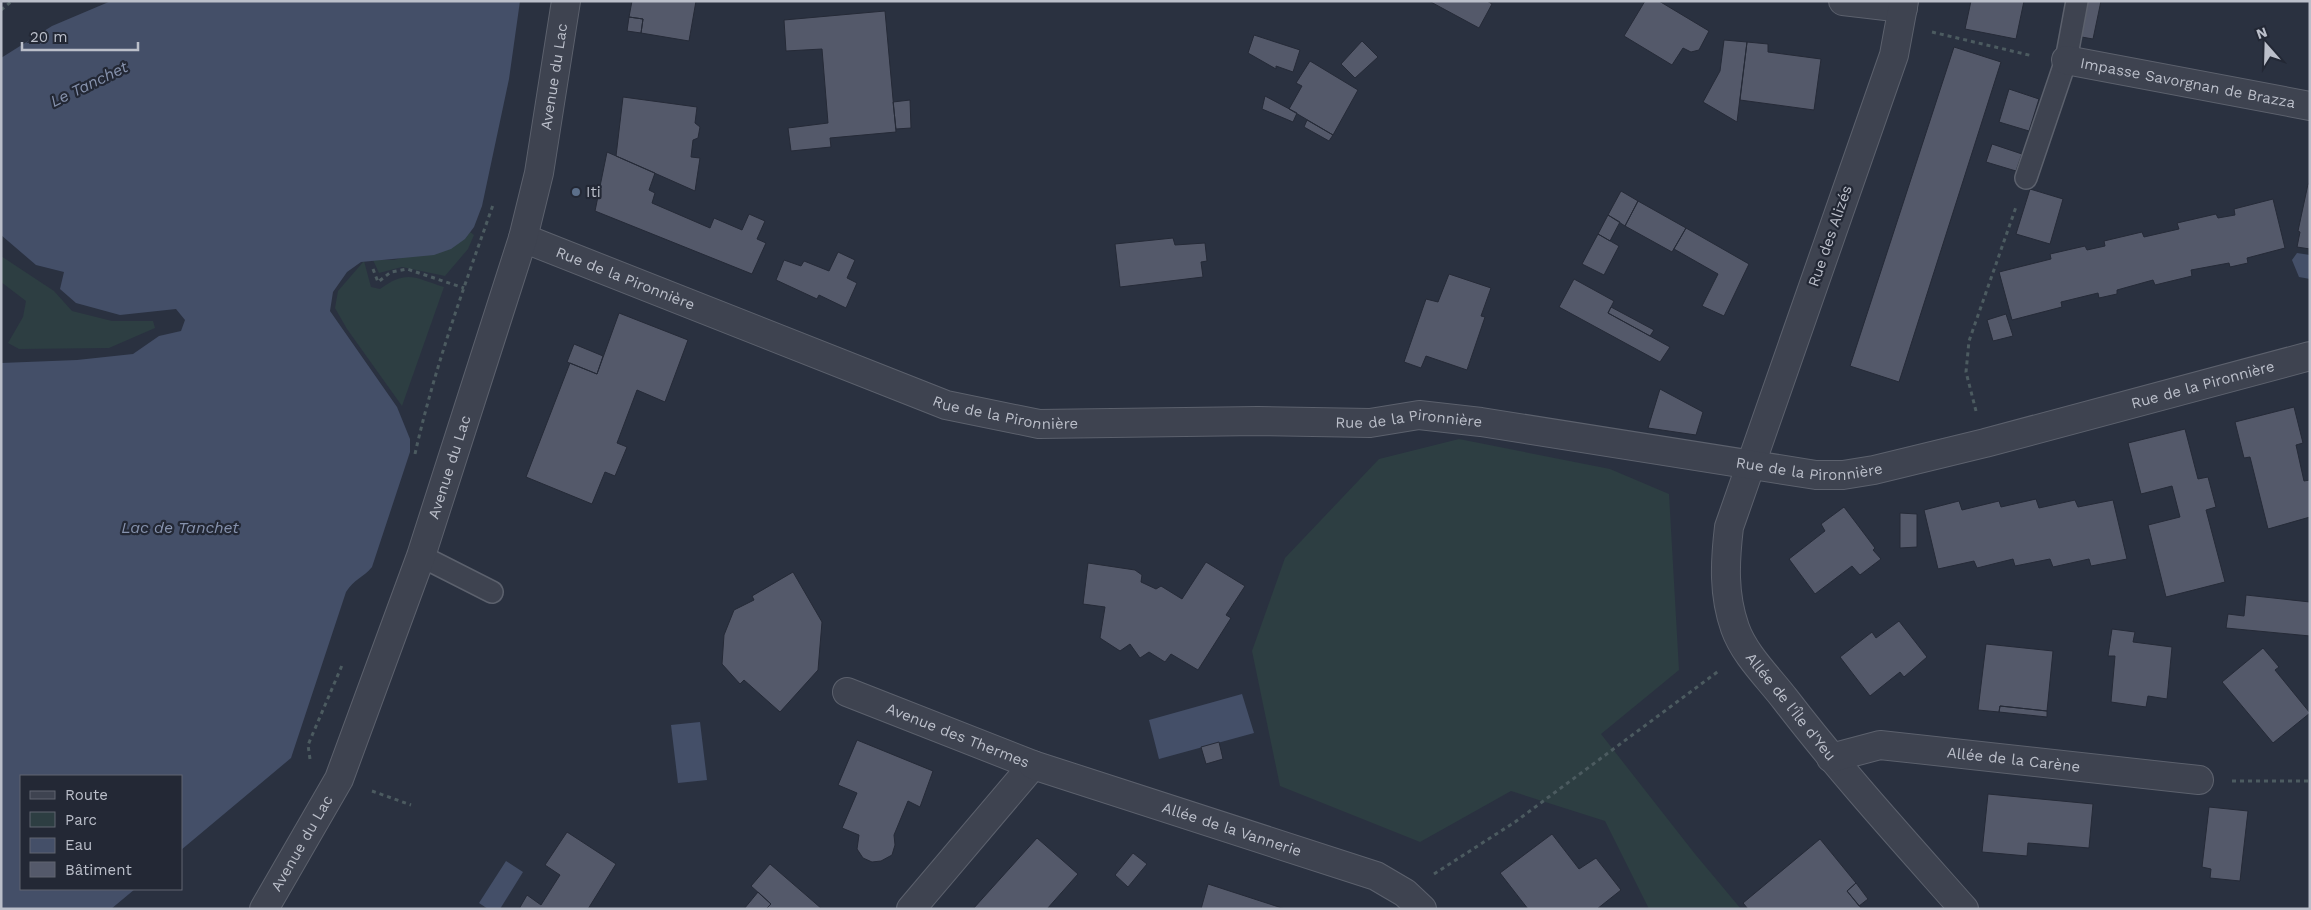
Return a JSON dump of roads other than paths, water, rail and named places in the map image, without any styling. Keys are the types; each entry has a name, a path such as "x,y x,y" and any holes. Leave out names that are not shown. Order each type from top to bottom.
{"street":[{"name":"Avenue du Lac","path":"264,909 340,779 421,556 523,238 539,172 566,1"},
{"path":"1843,1 1902,11"},
{"name":"Rue des Alizés","path":"1750,463 1894,55 1902,11"},
{"name":"Impasse Savorgnan de Brazza","path":"2066,60 2310,106"},
{"name":"Rue de la Pironnière","path":"523,238 946,405 1039,424 1258,421 1370,423 1419,415 1481,422 1750,463 1816,475 1843,475 1874,470 1985,443 2310,356"},
{"name":"Allée de l'Île d'Yeu","path":"1750,463 1728,527 1725,566 1728,605 1736,630 1747,650 1831,758 1964,909"},
{"name":"Avenue des Thermes","path":"847,692 1033,765 911,909"},
{"name":"Allée de la Carène","path":"1831,758 1880,744 2199,780"},
{"name":"Allée de la Vannerie","path":"1033,765 1376,876 1405,893 1422,909"}],"lane":[{"path":"2026,178 2066,60 2077,1"},
{"path":"421,556 492,592"}],"water":[{"name":"Lac de Tanchet","path":"111,1 520,1 509,79 482,206 474,227 465,239 451,249 434,255 361,262 347,272 333,292 330,311 397,407 410,439 410,452 372,567 352,584 346,592 291,758 182,849 182,775 20,775 20,890 134,890 111,909 1,909 1,363 77,360 133,354 159,336 181,331 185,320 176,309 120,315 76,303 60,289 64,272 36,265 1,235 1,58 52,26"},
{"path":"2297,253 2310,255 2310,279 2299,277 2292,260"},
{"path":"1242,694 1254,733 1159,759 1149,720"},
{"path":"700,722 707,780 678,783 671,725"},
{"path":"506,861 523,872 500,909 488,909 479,903"}],"place":[{"name":"Iti","path":"576,192"}],"water label":[{"name":"Le Tanchet","path":"89,84"}]}
